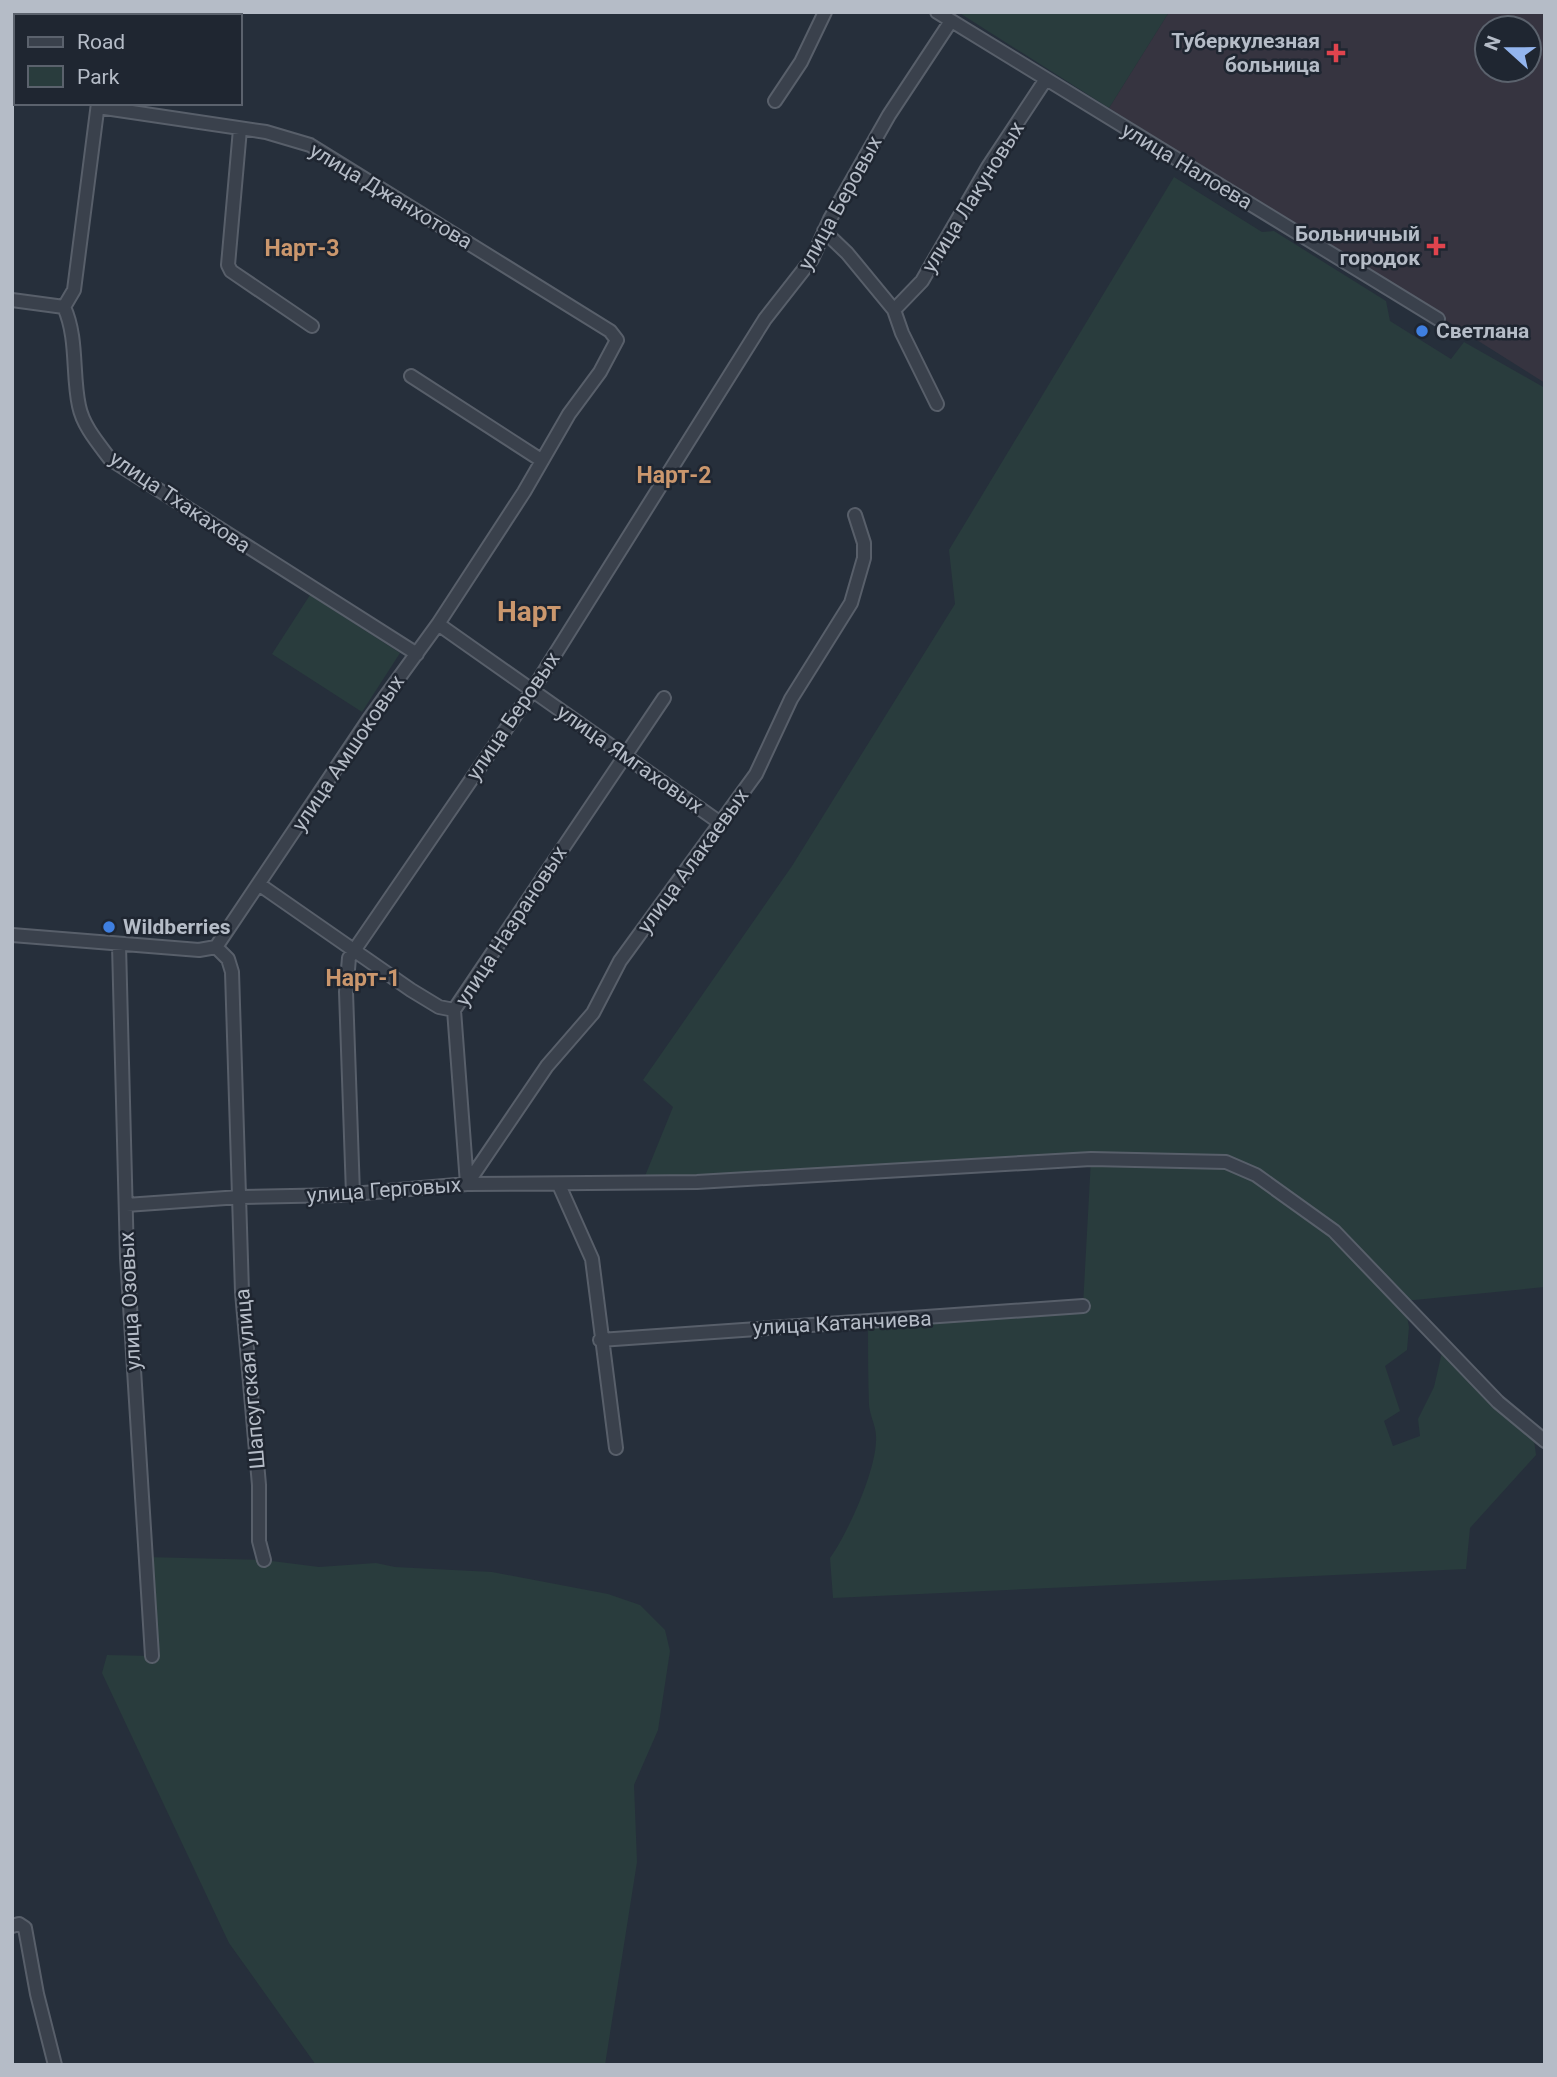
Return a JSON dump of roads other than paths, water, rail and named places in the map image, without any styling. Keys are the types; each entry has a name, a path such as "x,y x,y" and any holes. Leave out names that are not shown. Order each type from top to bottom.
{"street":[{"path":"775,102 801,62 825,12"},
{"name":"улица Налоева","path":"937,12 1438,319"},
{"name":"улица Беровых","path":"353,1194 346,992 347,967 354,950 532,691 765,319 812,259 824,231 889,115 951,20"},
{"name":"улица Лакуновых","path":"894,310 922,281 988,167 1046,79"},
{"path":"12,300 64,307 74,290 98,105"},
{"name":"улица Джанхотова","path":"98,105 265,132 310,145 610,331 617,336 617,343"},
{"path":"240,129 228,265 231,271 312,326"},
{"path":"824,231 847,253 894,310 902,333 937,404"},
{"name":"улица Тхакахова","path":"64,307 71,332 79,409 90,432 110,458 417,654"},
{"name":"улица Амшоковых","path":"216,947 369,719 438,624 617,343"},
{"path":"411,376 541,460"},
{"name":"улица Алакаевых","path":"467,1184 547,1066 593,1013 620,961 719,821 757,774 790,699 851,603 864,558 864,543 855,515"},
{"name":"улица Ямгаховых","path":"438,624 719,821"},
{"name":"улица Назрановых","path":"467,1184 454,1010 664,698"},
{"path":"260,885 426,1000 454,1010"},
{"path":"12,935 199,950 216,947 228,958 232,972 240,1197"},
{"name":"улица Озовых","path":"119,945 126,1205 152,1656"},
{"name":"улица Герговых","path":"126,1205 240,1197 353,1194 467,1184 697,1182 1091,1159 1226,1162 1256,1175 1334,1231 1498,1402 1545,1441"},
{"path":"559,1185 592,1259 600,1340 616,1448"},
{"name":"Шапсугская улица","path":"240,1197 242,1292 259,1485 259,1541 264,1560"},
{"name":"улица Катанчиева","path":"600,1340 1083,1306"},
{"path":"12,1926 19,1924 25,1928 37,1994 55,2065"}],"place":[{"name":"Туберкулезная больница","path":"1336,53"},
{"name":"Больничный городок","path":"1436,246"},
{"name":"Светлана","path":"1422,331"},
{"name":"Wildberries","path":"109,927"}],"district":[{"name":"Нарт-3","path":"302,248"},
{"name":"Нарт-2","path":"674,475"},
{"name":"Нарт","path":"529,611"},
{"name":"Нарт-1","path":"363,978"}]}
